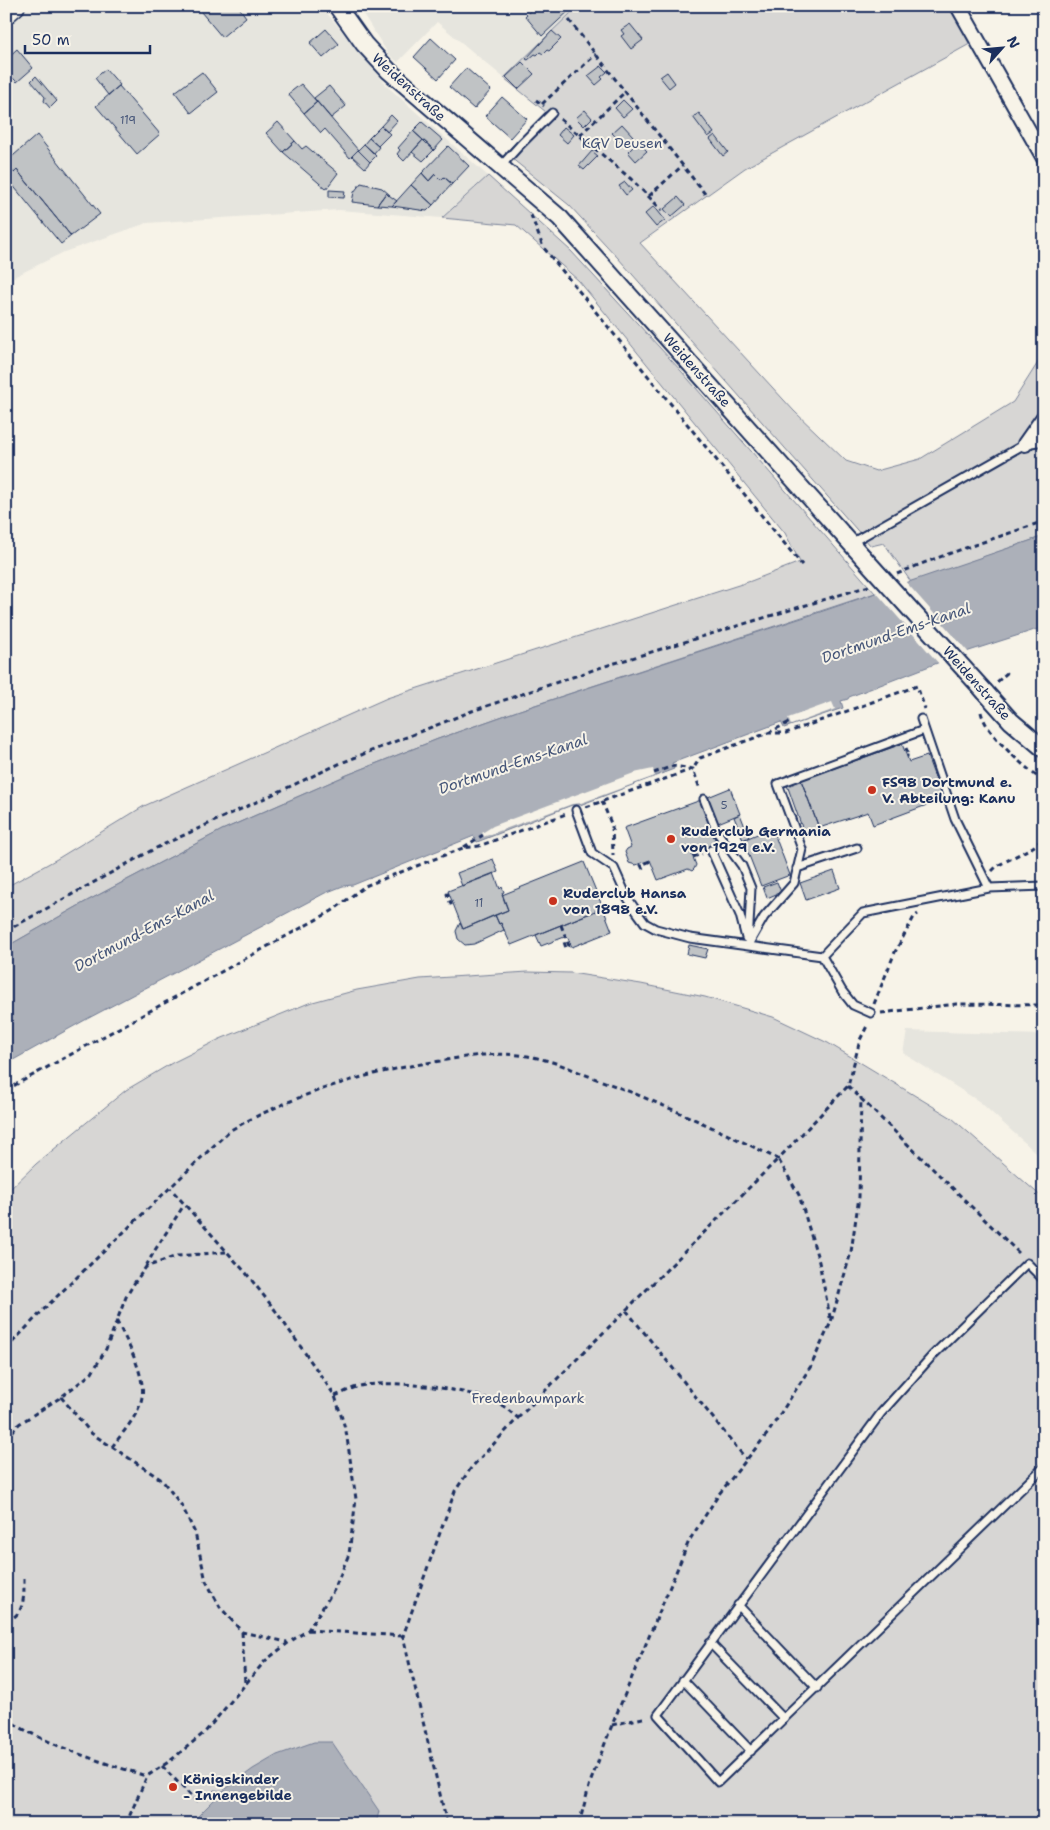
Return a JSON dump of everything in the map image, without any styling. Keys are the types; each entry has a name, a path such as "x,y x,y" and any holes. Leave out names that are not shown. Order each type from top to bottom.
{"main road":[{"path":"6,14 15,6"}],"street":[{"name":"Weidenstraße","path":"337,6 364,44 389,71 560,218 851,543 982,700 1012,721 1044,749"},
{"path":"958,6 1044,158"},
{"path":"1025,444 1044,417"}],"lane":[{"path":"501,167 552,113"},
{"path":"851,543 1025,444 1044,441"},
{"path":"921,719 955,818 989,888"},
{"path":"748,945 764,917 794,883 802,849 778,784 924,730"},
{"path":"704,799 717,832 742,866 751,888 748,945"},
{"path":"576,810 592,853 614,868 627,897 637,912 646,923 656,929 690,938 822,956"},
{"path":"797,868 856,848"},
{"path":"711,850 740,915 748,945"},
{"path":"822,956 863,913 989,888 1044,886"},
{"path":"822,956 842,992 853,1005 871,1013"},
{"path":"1044,1280 1027,1263 933,1355 881,1413 710,1642 658,1715 718,1782 1044,1467"},
{"path":"738,1605 817,1688"},
{"path":"710,1642 784,1719"},
{"path":"683,1680 751,1751"}],"path":[{"path":"569,20 705,194"},
{"path":"542,104 596,54"},
{"path":"580,135 626,91"},
{"path":"536,100 580,135 649,196 662,210"},
{"path":"649,196 683,165"},
{"path":"531,214 543,247 802,565"},
{"path":"891,576 923,562 987,542 1044,521"},
{"path":"6,931 154,849 341,763 472,711 593,670 874,584"},
{"path":"768,733 786,733 917,686 924,704"},
{"path":"982,700 983,722 1018,762 1044,782"},
{"path":"463,848 479,846 693,768 700,758 768,733 790,722"},
{"path":"654,773 673,766 693,768"},
{"path":"693,768 704,799"},
{"path":"602,801 612,826 614,868"},
{"path":"6,1090 332,911 365,886 463,848 483,835"},
{"path":"984,878 996,866 1033,847 1044,838"},
{"path":"642,870 641,865 650,861"},
{"path":"449,894 447,894 452,907"},
{"path":"447,1824 403,1636 456,1491 471,1468 518,1418 778,1159 848,1086 860,1040 895,952 914,917 936,900"},
{"path":"561,925 569,946 566,948 564,942"},
{"path":"871,1013 886,1014 956,1004 1044,1005"},
{"path":"6,1349 47,1306 229,1131 260,1114 331,1086 406,1066 474,1055 511,1055 544,1060 614,1085 697,1120 778,1159 799,1195 819,1262 831,1322"},
{"path":"848,1086 1027,1263"},
{"path":"580,1824 590,1783 612,1725 689,1541 719,1494 768,1433 811,1366 831,1322 851,1252 859,1197 861,1097"},
{"path":"126,1824 147,1776 205,1732 265,1662 288,1642 308,1630 334,1590 349,1554 356,1499 346,1431 335,1396 275,1310 170,1188"},
{"path":"6,1439 18,1424 61,1397 92,1372 106,1349 116,1320 135,1282 184,1205"},
{"path":"146,1267 177,1256 227,1252"},
{"path":"626,1310 746,1459"},
{"path":"112,1447 136,1413 142,1398 143,1386 124,1335 116,1320"},
{"path":"335,1396 360,1386 382,1384 429,1386 483,1397 500,1404 518,1418"},
{"path":"61,1397 91,1433 162,1480 182,1506 195,1533 206,1581 220,1607 242,1632 288,1642"},
{"path":"6,1622 15,1618 22,1608 24,1579"},
{"path":"308,1630 403,1636"},
{"path":"242,1632 245,1684"},
{"path":"612,1725 658,1715"},
{"path":"6,1719 24,1730 91,1759 147,1776"},
{"path":"162,1766 199,1804"}],"shaded area":[{"path":"6,6 321,6 389,88 488,176 442,218 339,210 147,223 64,252 6,281"},
{"path":"358,6 578,6 504,78 437,22 398,62 389,55"},
{"path":"907,1031 1044,1035 1044,1160 980,1102 903,1053"}],"green space":[{"name":"KGV Deusen","path":"578,6 958,6 977,40 745,168 640,243 794,411 846,461 876,471 920,459 1013,402 1044,353 1044,536 911,582 884,543 871,546 618,258 569,205 505,153 546,112 504,78"},
{"path":"488,176 571,251 682,372 875,593 520,710 438,739 347,775 222,830 87,901 6,947 6,887 57,859 144,806 387,698 751,581 800,562 785,533 579,281 516,225 442,218"},
{"name":"Fredenbaumpark","path":"528,972 571,973 641,984 705,997 773,1017 828,1043 952,1118 1044,1199 1044,1824 6,1824 6,1193 36,1164 126,1090 172,1063 220,1039 309,1003 357,990 420,979"}],"water":[{"name":"Dortmund-Ems-Kanal","path":"1044,536 1044,627 966,652 849,697 841,701 843,708 784,728 781,722 672,763 674,769 580,805 572,805 477,842 474,836 353,885 343,886 325,893 6,1064 6,947 87,901 222,830 347,775 438,739"},
{"path":"314,1742 332,1742 379,1811 376,1824 183,1824 188,1819 191,1823 216,1798 211,1793 214,1790 223,1791 253,1769 277,1755"}],"pier":[{"path":"905,581 970,654 940,665 875,591"},
{"path":"832,702 835,709 791,725 788,718"},
{"path":"653,769 655,776 483,837 482,833 493,826 634,773"}],"building":[{"path":"196,6 238,6 246,17 222,37"},
{"path":"535,6 570,6 572,8 542,36 525,16"},
{"path":"630,24 643,40 631,49 621,36 624,34 621,30"},
{"path":"326,29 339,44 323,58 310,43"},
{"path":"552,31 561,39 549,51 547,50 543,54 540,52 528,60 526,59"},
{"path":"431,38 455,60 438,79 414,57"},
{"path":"17,49 33,68 17,82 6,71 6,59"},
{"path":"522,62 534,74 518,89 506,77"},
{"path":"601,66 607,72 596,85 588,76"},
{"path":"466,68 491,90 474,109 449,87"},
{"path":"106,69 120,85 108,95 95,78"},
{"path":"202,72 218,92 191,113 175,92"},
{"path":"667,72 675,83 669,88 660,77"},
{"path":"36,76 57,101 50,108 44,101 45,97 31,81"},
{"path":"301,84 317,102 304,113 288,94"},
{"path":"119,86 160,134 137,154 96,106"},
{"path":"329,86 346,106 331,118 314,98"},
{"path":"502,97 527,119 510,138 485,116"},
{"path":"623,100 632,109 623,117 615,108"},
{"path":"317,102 358,150 350,158 325,129 321,133 304,113"},
{"path":"585,110 592,118 584,126 576,118"},
{"path":"699,113 714,133 708,137 693,117"},
{"path":"391,115 397,121 387,132 381,126"},
{"path":"278,122 295,141 283,152 266,133"},
{"path":"422,122 443,140 434,150 413,131"},
{"path":"622,124 633,136 624,145 612,133"},
{"path":"381,126 390,134 378,146 369,138"},
{"path":"564,127 574,135 567,143 558,135"},
{"path":"413,131 423,140 404,161 397,154 400,150 398,148"},
{"path":"37,135 100,214 71,236 17,170 14,173 6,163"},
{"path":"715,135 728,152 723,156 710,139"},
{"path":"369,138 379,147 374,153 364,144"},
{"path":"423,140 434,150 423,161 412,152"},
{"path":"295,141 302,149 306,146 338,173 326,189 283,152"},
{"path":"638,142 647,151 636,161 628,152"},
{"path":"364,144 376,156 370,162 358,150"},
{"path":"448,146 469,166 452,184 444,177 441,180 435,174 429,181 422,173"},
{"path":"358,150 370,162 365,168 352,156"},
{"path":"592,151 598,156 584,170 579,166"},
{"path":"11,170 14,173 17,170 71,236 61,244 6,177 6,174"},
{"path":"422,173 429,181 435,174 441,180 444,177 452,184 433,205 411,185"},
{"path":"625,182 632,190 626,195 619,186"},
{"path":"361,183 382,188 390,195 386,193 377,205 352,202 354,192"},
{"path":"411,185 433,205 427,211 392,206"},
{"path":"329,190 345,191 344,198 329,197"},
{"path":"386,193 397,201 392,206 377,205"},
{"path":"678,197 685,205 671,217 664,209"},
{"path":"654,206 665,220 656,227 645,214"},
{"name":"FS98 Dortmund e. V. Abteilung: Kanu","path":"902,744 909,762 927,756 943,799 873,825 868,812 819,828 801,780"},
{"path":"801,780 819,828 804,833 787,785"},
{"path":"730,788 740,814 718,823 708,797"},
{"name":"Ruderclub Germania von 1929 e.V.","path":"701,800 717,845 692,855 696,865 692,871 688,869 658,880 650,860 636,865 629,863 625,852 631,847 624,828"},
{"path":"740,814 749,837 743,840 734,817"},
{"path":"772,828 790,875 761,886 743,840"},
{"path":"493,859 498,872 462,886 457,873"},
{"name":"Ruderclub Hansa von 1898 e.V.","path":"584,862 603,908 511,945 501,923 499,924 495,915 508,910 502,895"},
{"path":"834,871 840,888 806,900 800,883"},
{"path":"494,873 500,889 502,887 504,892 502,893 508,910 463,929 448,891"},
{"path":"777,882 781,892 767,898 763,887"},
{"path":"603,908 612,931 572,947 567,936 541,946 536,935"},
{"path":"495,915 504,930 474,944 465,945 458,939 456,931 460,923 463,929"},
{"path":"689,945 708,949 705,958 687,954"}],"place":[{"name":"FS98 Dortmund e. V. Abteilung: Kanu","path":"872,790"},
{"name":"Ruderclub Germania von 1929 e.V.","path":"671,839"},
{"name":"Ruderclub Hansa von 1898 e.V.","path":"553,901"},
{"name":"Königskinder - Innengebilde","path":"173,1787"}]}
